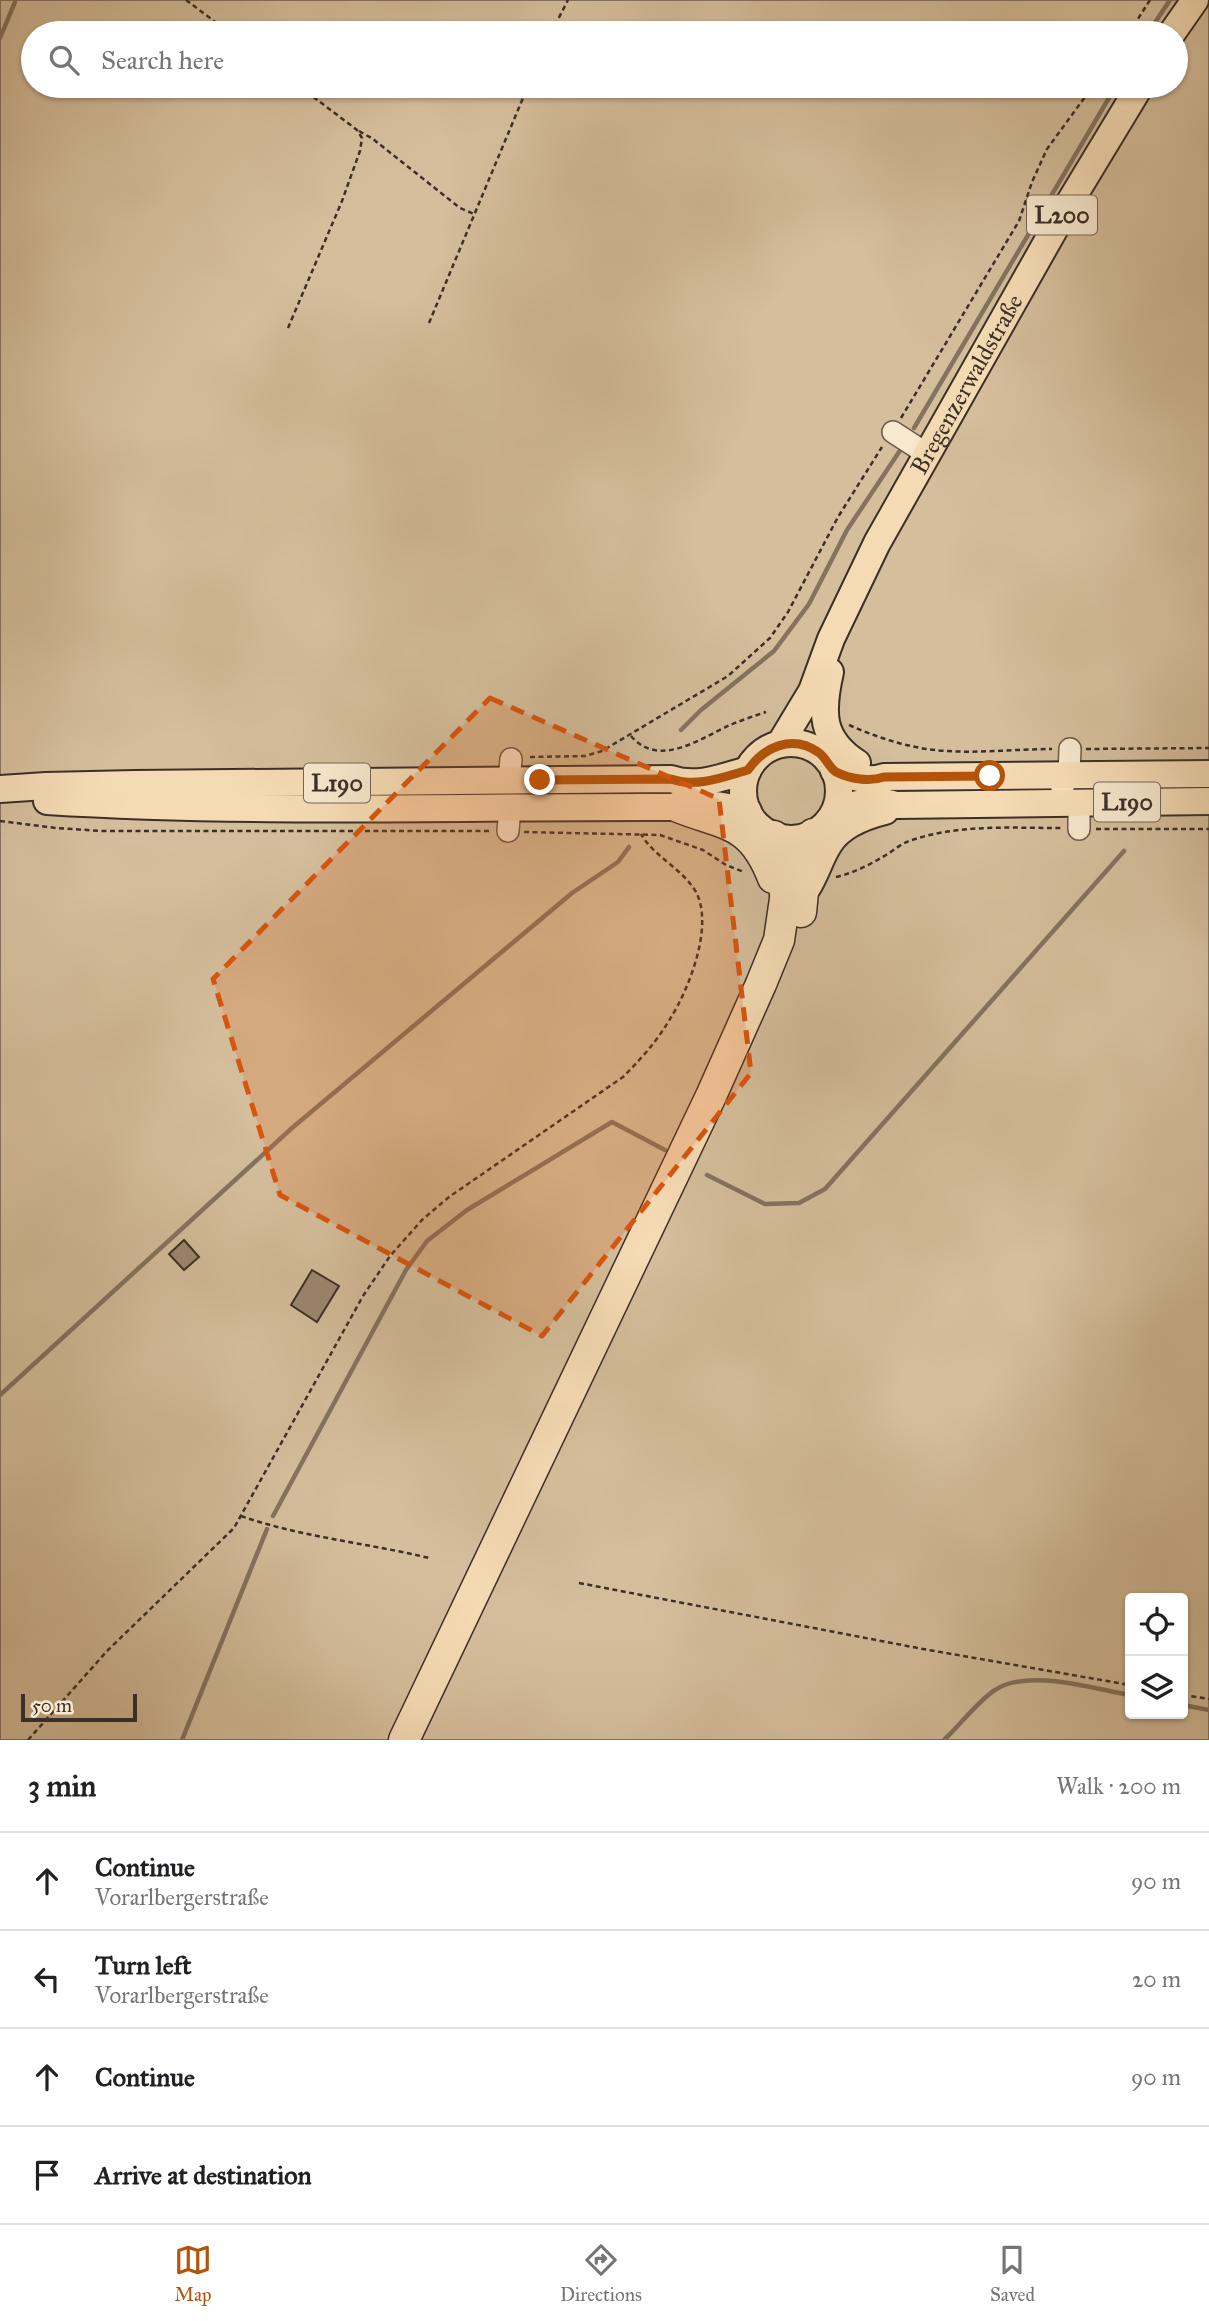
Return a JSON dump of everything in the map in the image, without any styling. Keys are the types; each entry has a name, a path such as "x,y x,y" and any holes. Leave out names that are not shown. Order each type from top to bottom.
{"highway":[{"path":"674,793 754,841 775,884 783,923"},
{"path":"424,1740 768,1006 817,886 806,862 813,834"},
{"path":"404,1740 761,984 783,923 785,875 774,836"}],"main road":[{"path":"1180,21 1195,0"},
{"name":"Bregenzerwaldstraße","path":"780,744 811,691 831,639 877,543 1062,216 1133,98"},
{"path":"831,639 831,668 824,707 827,729 842,753 884,777"},
{"path":"674,793 737,756 771,730 791,702 815,652 831,639"},
{"name":"Bregenzerwaldstraße","path":"811,691 810,731 827,761"},
{"name":"L190","path":"0,795 133,806 674,793 689,783 704,782 748,770 767,750 780,744 801,744 862,780 1070,762 1209,774"},
{"path":"748,770 743,793 748,811 761,829 774,836 800,839 813,834 831,820 836,809 840,791 827,761"},
{"name":"L190","path":"0,789 122,784 515,797 562,794 572,790 580,780 674,793 694,803 748,811"},
{"name":"L190","path":"836,809 874,801 896,805 1045,803 1079,816 1209,801"},
{"path":"817,886 815,875 830,842 837,834 896,805"}],"lane":[{"path":"893,432 927,454"},
{"path":"1045,803 1061,791 1070,762"}],"path":[{"path":"186,0 214,21"},
{"path":"557,21 568,0"},
{"path":"1137,21 1150,0"},
{"path":"315,98 356,130 373,139 460,208 474,214"},
{"path":"429,323 523,98"},
{"path":"766,712 677,750 653,749 636,742 630,735 728,676 770,638 788,612 868,466 893,432 1019,221 1046,149 1084,98"},
{"path":"288,328 342,201 360,150 362,138 356,130"},
{"path":"846,724 880,737 929,749 1070,762 1209,748"},
{"path":"0,821 102,831 510,795 641,834 660,835 703,850 726,865 748,874"},
{"path":"817,886 884,857 905,843 943,832 1013,828 1079,816 1209,829"},
{"path":"28,1740 107,1651 234,1528 339,1338 390,1256 422,1220 449,1197 623,1077 644,1056 671,1018 698,950 701,906 697,894 679,870 648,846 641,834"},
{"path":"241,1516 315,1536 429,1558"},
{"path":"579,1583 923,1649 1125,1684"},
{"path":"1188,1696 1209,1699"}],"highlighted area":[{"path":"490,698 719,799 751,1073 542,1336 280,1195 213,979"}],"shaded area":[{"path":"0,0 1209,0 1209,1740 0,1740"}],"building":[{"path":"184,1240 199,1257 184,1270 169,1254"},
{"path":"312,1270 339,1286 317,1322 291,1305"}],"waterway":[{"path":"1156,21 1170,0"},
{"path":"0,38 15,2"},
{"path":"914,428 1109,98"},
{"path":"681,730 701,710 774,651 809,604 847,530 901,449"},
{"path":"0,1395 292,1128 572,893 618,862 629,847"},
{"path":"707,1175 765,1204 799,1203 825,1189 1124,851"},
{"path":"273,1516 406,1270 427,1241 467,1210 612,1122 665,1150"},
{"path":"182,1740 267,1529"},
{"path":"944,1740 989,1694 1009,1684 1043,1680 1125,1694"},
{"path":"1188,1706 1209,1710"}],"route":[{"path":"540,780 671,779 689,783 704,782 748,770 767,750 780,744 792,743 820,752 834,771 862,780 884,777 990,776"}]}
